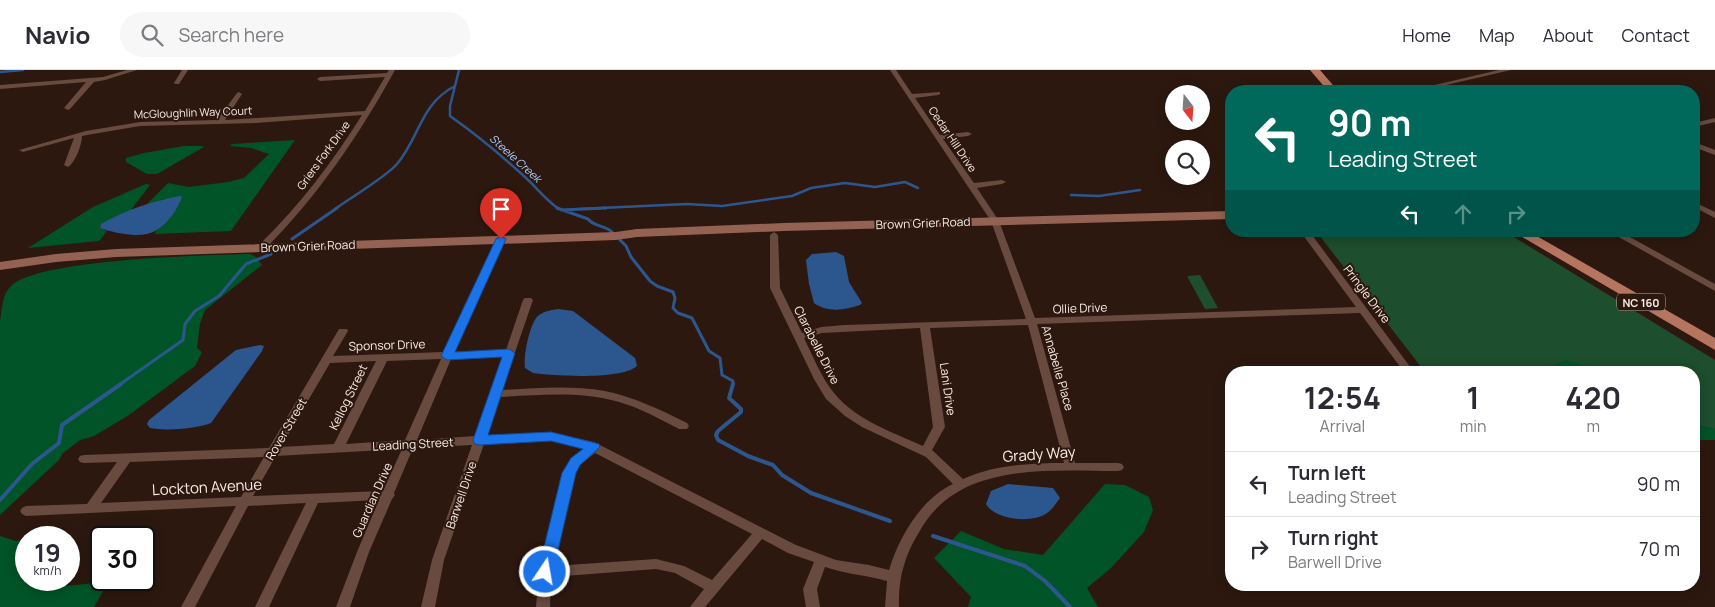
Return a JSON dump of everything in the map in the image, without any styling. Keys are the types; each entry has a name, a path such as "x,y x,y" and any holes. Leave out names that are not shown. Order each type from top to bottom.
{"main road":[{"path":"1315,70 1328,85"},
{"name":"Brown Grier Road","path":"0,266 77,255 262,247 616,236 774,235 1225,215"},
{"name":"Brown Grier Road","path":"616,236 699,230 894,224 996,225 1225,221"},
{"path":"774,235 790,230 873,228 894,224"},
{"name":"NC 160","path":"1528,237 1715,345"}],"street":[{"path":"0,87 92,80 134,70"},
{"path":"177,83 186,70"},
{"name":"Cedar Hill Drive","path":"893,70 996,225"},
{"path":"1439,85 1508,70"},
{"path":"320,79 391,72"},
{"name":"Griers Fork Drive","path":"262,247 282,228 337,158 391,72"},
{"path":"68,108 92,80"},
{"path":"911,96 938,93"},
{"path":"220,121 240,94"},
{"name":"McGloughlin Way Court","path":"23,150 78,135 149,123 256,121 366,113"},
{"path":"1700,124 1715,120"},
{"path":"938,137 968,134"},
{"path":"68,164 78,141 78,135"},
{"path":"1700,147 1715,153"},
{"path":"971,186 1002,182"},
{"path":"1700,207 1715,214"},
{"name":"Annabelle Place","path":"996,225 1032,323 1071,468"},
{"name":"Clarabelle Drive","path":"774,235 775,288 819,379 838,404 866,424 938,460 962,485"},
{"name":"Pringle Drive","path":"1308,237 1405,366"},
{"path":"1623,237 1715,288"},
{"name":"Guardian Drive","path":"343,607 364,552 447,356 501,239"},
{"name":"Barwell Drive","path":"428,607 438,560 528,300"},
{"name":"Ollie Drive","path":"798,337 821,330 839,328 1032,323 1363,310"},
{"name":"Lani Drive","path":"925,326 939,427 925,452"},
{"name":"Rover Street","path":"188,607 244,502 343,331"},
{"name":"Sponsor Drive","path":"326,360 509,353"},
{"name":"Kellog Street","path":"338,448 383,358"},
{"path":"494,394 560,391 606,394 623,399 682,426"},
{"name":"Leading Street","path":"84,459 273,452 551,436 594,447 792,549 835,565 870,570 893,577"},
{"path":"542,607 545,572 569,473 576,462 594,447"},
{"path":"90,509 127,457"},
{"name":"Grady Way","path":"892,607 893,577 900,552 922,518 939,499 962,485 984,477 1014,470 1118,467"},
{"name":"Lockton Avenue","path":"26,511 389,495"},
{"path":"262,607 314,499"},
{"path":"697,607 760,533"},
{"path":"813,607 810,589 821,560"},
{"path":"545,572 664,564 684,570 713,588"}],"green space":[{"path":"295,140 231,231 155,234 180,203 165,199 147,204 168,183 189,187 244,178 269,154 251,148 230,146 232,144"},
{"path":"184,146 204,147 157,174 147,174 126,162 126,158 144,153"},
{"path":"146,184 150,185 130,211 114,217 100,228 107,231 99,241 28,248 93,207"},
{"path":"1321,237 1514,237 1715,360 1715,429 1700,426 1700,366 1420,366"},
{"path":"250,254 256,257 262,265 205,310 200,324 197,348 202,352 195,366 129,415 94,436 80,440 63,453 59,460 0,515 0,321 4,298 8,289 27,277 87,264 163,257"},
{"path":"1200,275 1218,308 1205,309 1187,276"},
{"path":"1567,360 1583,366 1553,366"},
{"path":"1700,426 1715,429 1715,440 1700,440"},
{"path":"1105,484 1125,485 1149,497 1153,510 1144,532 1111,568 1087,588 1098,607 968,607 971,597 934,558 961,531 1004,549 1043,555"},
{"path":"0,536 15,541 15,591 80,591 80,585 90,584 90,591 103,591 94,607 0,607"}],"water":[{"path":"182,197 180,202 172,216 155,231 135,235 100,228 101,224 129,210"},
{"path":"836,252 844,256 849,282 862,303 860,305 837,310 825,308 814,303 806,260 812,254"},
{"path":"558,309 573,311 635,358 637,366 617,373 587,376 533,373 525,368 525,356 533,324 539,315"},
{"path":"260,345 264,346 262,351 211,423 197,427 172,429 150,428 147,424 149,420 236,350"},
{"path":"1008,484 1053,488 1060,498 1051,510 1040,516 1023,519 1005,517 997,514 986,504 991,491"}],"waterway":[{"path":"0,72 23,70"},
{"name":"Steele Creek","path":"455,86 459,70"},
{"path":"335,209 377,181 397,164 405,154 427,111 443,93 455,86"},
{"name":"Steele Creek","path":"455,86 450,106 450,116 498,153 558,208"},
{"path":"579,209 687,204 722,206 792,196 811,188 845,183 875,187 905,182 918,188"},
{"path":"1071,195 1099,196 1140,190"},
{"path":"292,239 337,208"},
{"name":"Steele Creek","path":"558,208 562,210"},
{"path":"562,210 606,208"},
{"name":"Steele Creek","path":"562,210 588,219 590,222 612,232"},
{"name":"Steele Creek","path":"620,240 650,281 673,292 675,298 673,308 678,313 692,318 709,351 720,358 722,375 733,381 733,384"},
{"path":"119,385 183,340 185,324 195,311 219,296 246,264 271,254"},
{"path":"0,500 32,464 59,443 62,425 121,384"},
{"name":"Steele Creek","path":"733,384 729,398 741,409 741,412 718,431 716,435 718,440 748,456 773,465 782,475 811,493 890,521"},
{"name":"Steele Creek","path":"933,536 1025,566 1045,581 1070,607"}],"route":[{"path":"501,239 447,356 509,353 480,440 551,436 594,447 576,462 569,473 545,572"}]}
